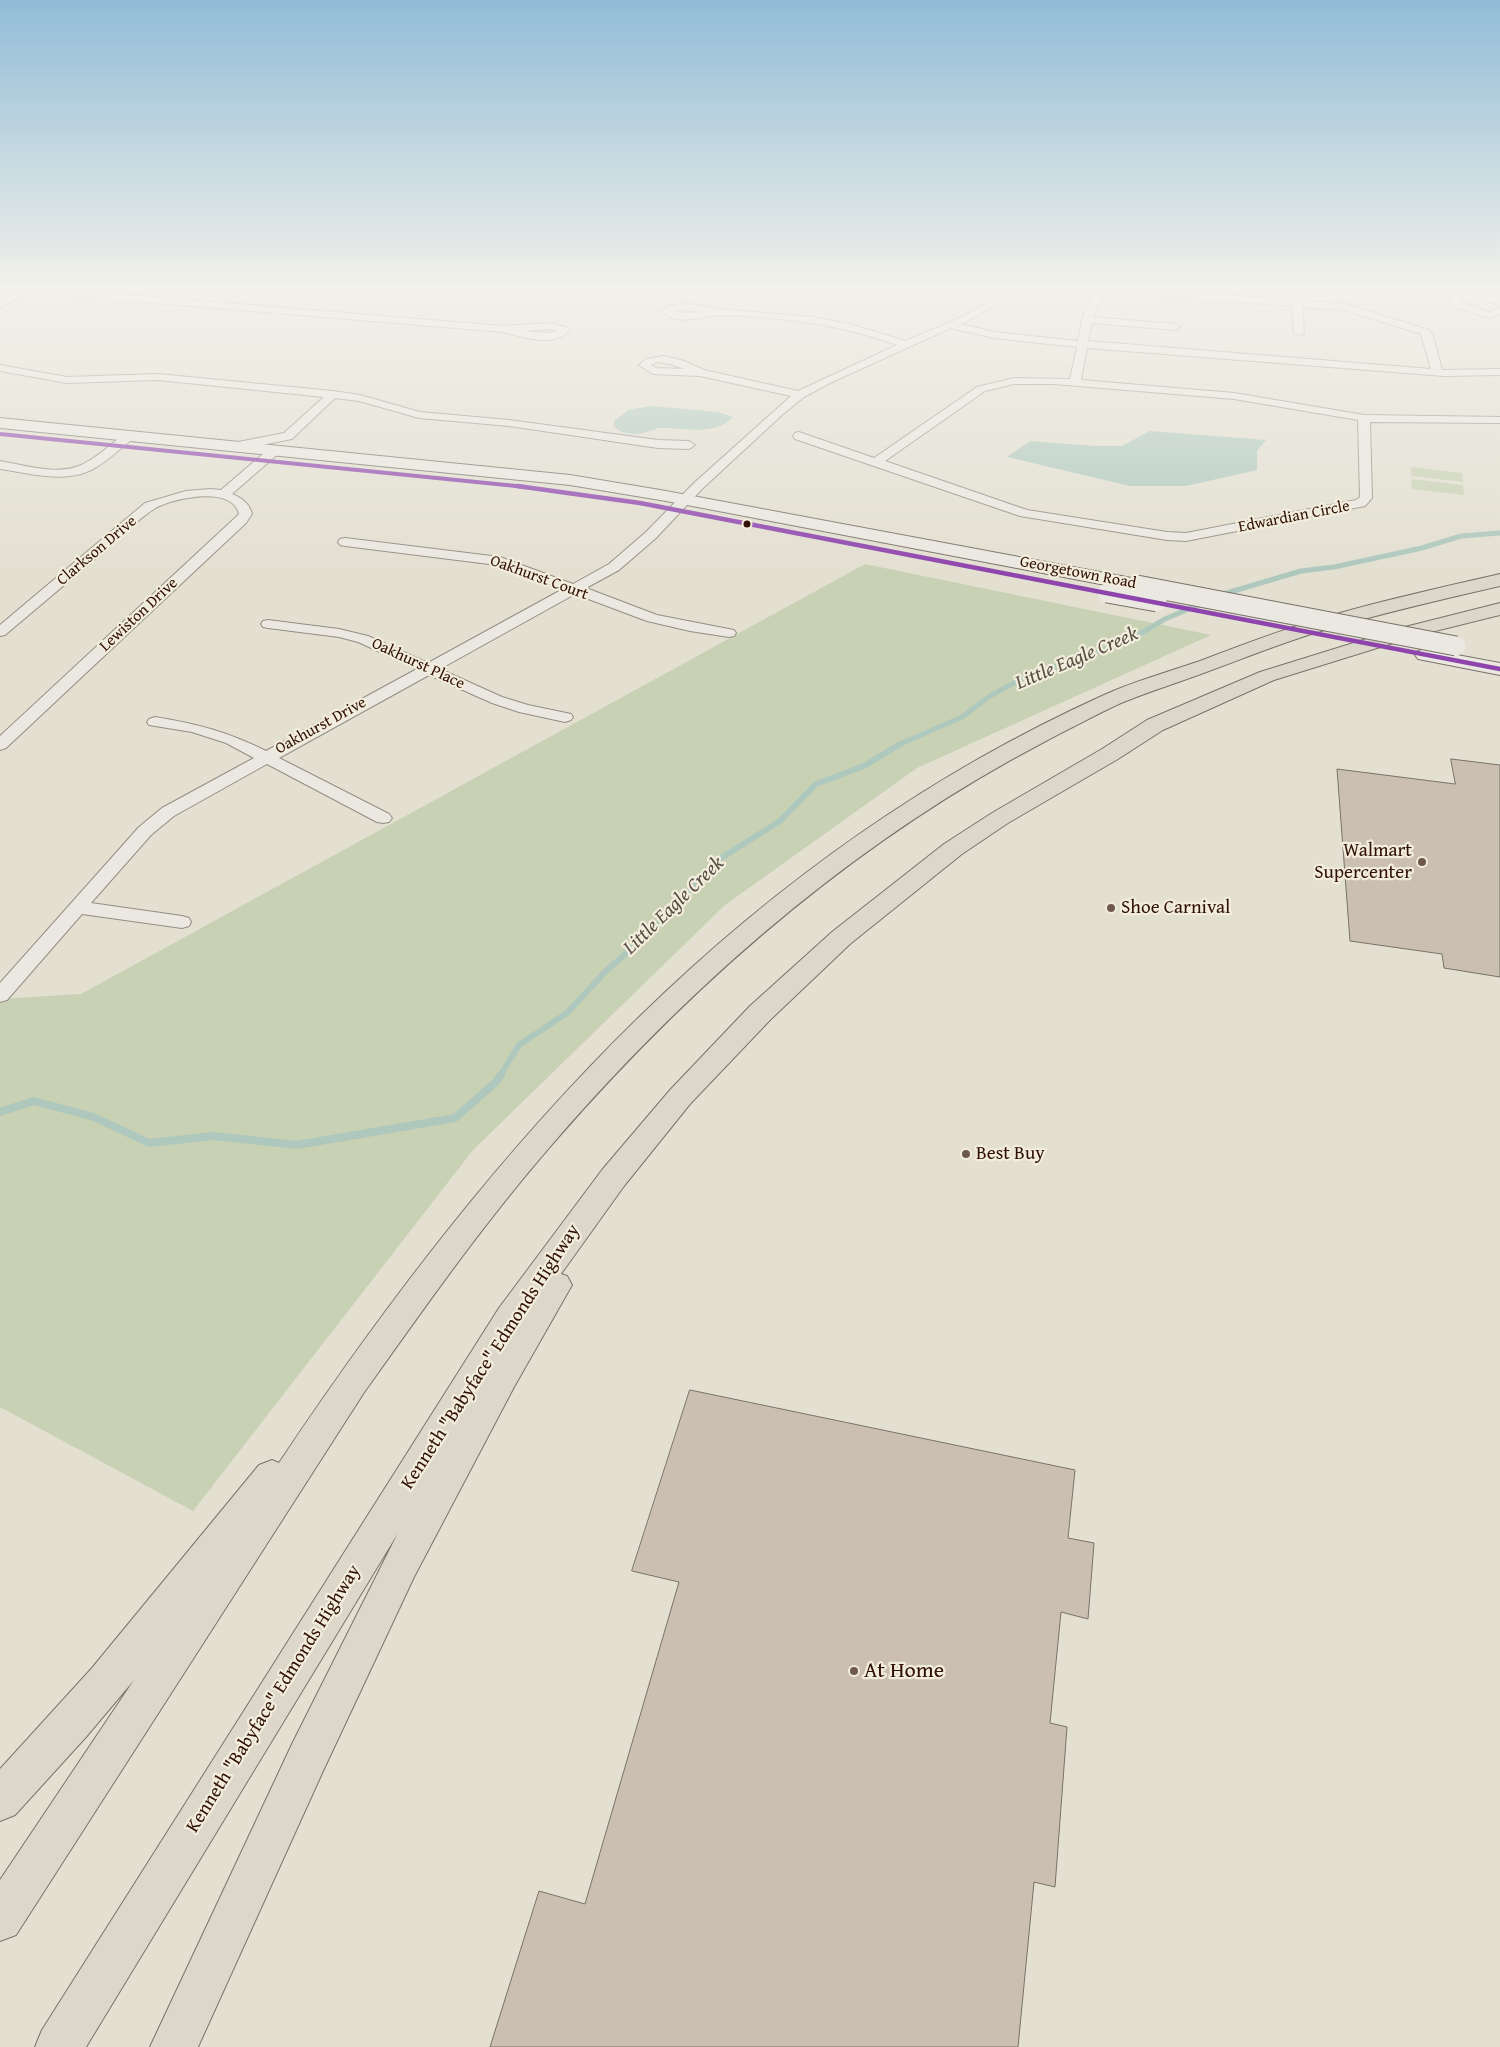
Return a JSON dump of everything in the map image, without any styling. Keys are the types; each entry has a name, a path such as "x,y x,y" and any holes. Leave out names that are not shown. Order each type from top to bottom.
{"highway":[{"path":"0,1800 30,1769 155,1625 519,1161 572,1101 638,1032 715,958 764,917 809,881 901,816 1008,751 1115,698 1310,628 1500,580"},
{"name":"Kenneth \"Babyface\" Edmonds Highway","path":"58,2047 511,1318 613,1178 695,1081 737,1036 794,980 891,897 953,849 1000,818 1110,754 1155,725 1267,676 1412,631 1500,608"},
{"path":"174,2047 401,1562 476,1420 593,1225 695,1081"},
{"path":"0,1919 320,1430 402,1312"}],"main road":[{"name":"Georgetown Road","path":"0,423 122,440"},
{"name":"Georgetown Road","path":"0,434 122,440 255,452 680,505 1137,585 1500,654"},
{"name":"Georgetown Road","path":"255,452 303,453 560,479 1107,593 1500,670"}],"street":[{"path":"208,383 360,398 419,415 509,422 658,444 689,445"},
{"path":"743,383 800,395"},
{"name":"Oakhurst Drive","path":"0,994 154,822 168,812 266,757 624,560 779,412 800,395 823,383"},
{"path":"876,462 971,395 985,388 1016,383"},
{"path":"1063,383 1234,396 1364,418 1500,420"},
{"path":"232,470 255,452 288,436 333,394"},
{"name":"Edwardian Circle","path":"799,436 1031,514 1170,537 1193,537 1360,503 1366,498 1364,418"},
{"path":"288,436 292,443 303,453"},
{"path":"0,475 6,466 56,472 76,471 89,465 122,440"},
{"path":"215,491 255,452"},
{"name":"Clarkson Drive","path":"0,632 150,506 180,496 215,491"},
{"name":"Lewiston Drive","path":"0,744 244,517 246,510 243,505 235,499 215,491"},
{"name":"Oakhurst Court","path":"345,542 488,558 520,568 664,622 729,633"},
{"name":"Oakhurst Place","path":"268,624 354,637 377,645 426,669 503,702 565,717"},
{"path":"155,722 216,734 266,757 383,818"},
{"path":"77,907 182,922"}],"shaded area":[{"path":"651,406 718,412 733,417 717,427 698,430 658,428 635,434 623,432 614,426 614,421 628,410"},
{"path":"1150,431 1266,440 1257,451 1257,470 1186,486 1130,486 1007,457 1030,441 1122,446"},
{"path":"1411,467 1462,473 1463,482 1411,476"},
{"path":"1411,479 1463,485 1464,495 1412,489"},
{"path":"865,564 1211,635 917,768 725,905 473,1150 193,1511 0,1407 0,999 81,994"}],"building":[{"name":"Walmart Supercenter","path":"1451,759 1500,765 1500,977 1444,968 1442,954 1350,941 1337,769 1455,784"},
{"name":"At Home","path":"690,1390 1075,1470 1068,1538 1094,1543 1088,1619 1061,1612 1050,1723 1067,1727 1055,1887 1034,1882 1018,2047 490,2047 539,1891 585,1904 679,1582 632,1571"}],"waterway":[{"name":"Little Eagle Creek","path":"1220,595 1301,571 1334,567 1422,548 1461,536 1500,533"},
{"name":"Little Eagle Creek","path":"899,744 962,717 990,696 1021,679 1126,642 1165,619 1203,603"},
{"name":"Little Eagle Creek","path":"500,1076 519,1045 567,1013 605,972 659,924 718,860 780,821 816,784 864,766 899,744"},
{"name":"Little Eagle Creek","path":"0,1112 34,1101 94,1117 149,1143 213,1136 297,1145 455,1118 496,1082 501,1075"}],"transit line":[{"path":"0,434 500,484 640,503 1500,669"}],"place":[{"name":"Walmart Supercenter","path":"1422,862"},
{"name":"Shoe Carnival","path":"1111,908"},
{"name":"Best Buy","path":"966,1154"},
{"name":"At Home","path":"854,1671"}]}
